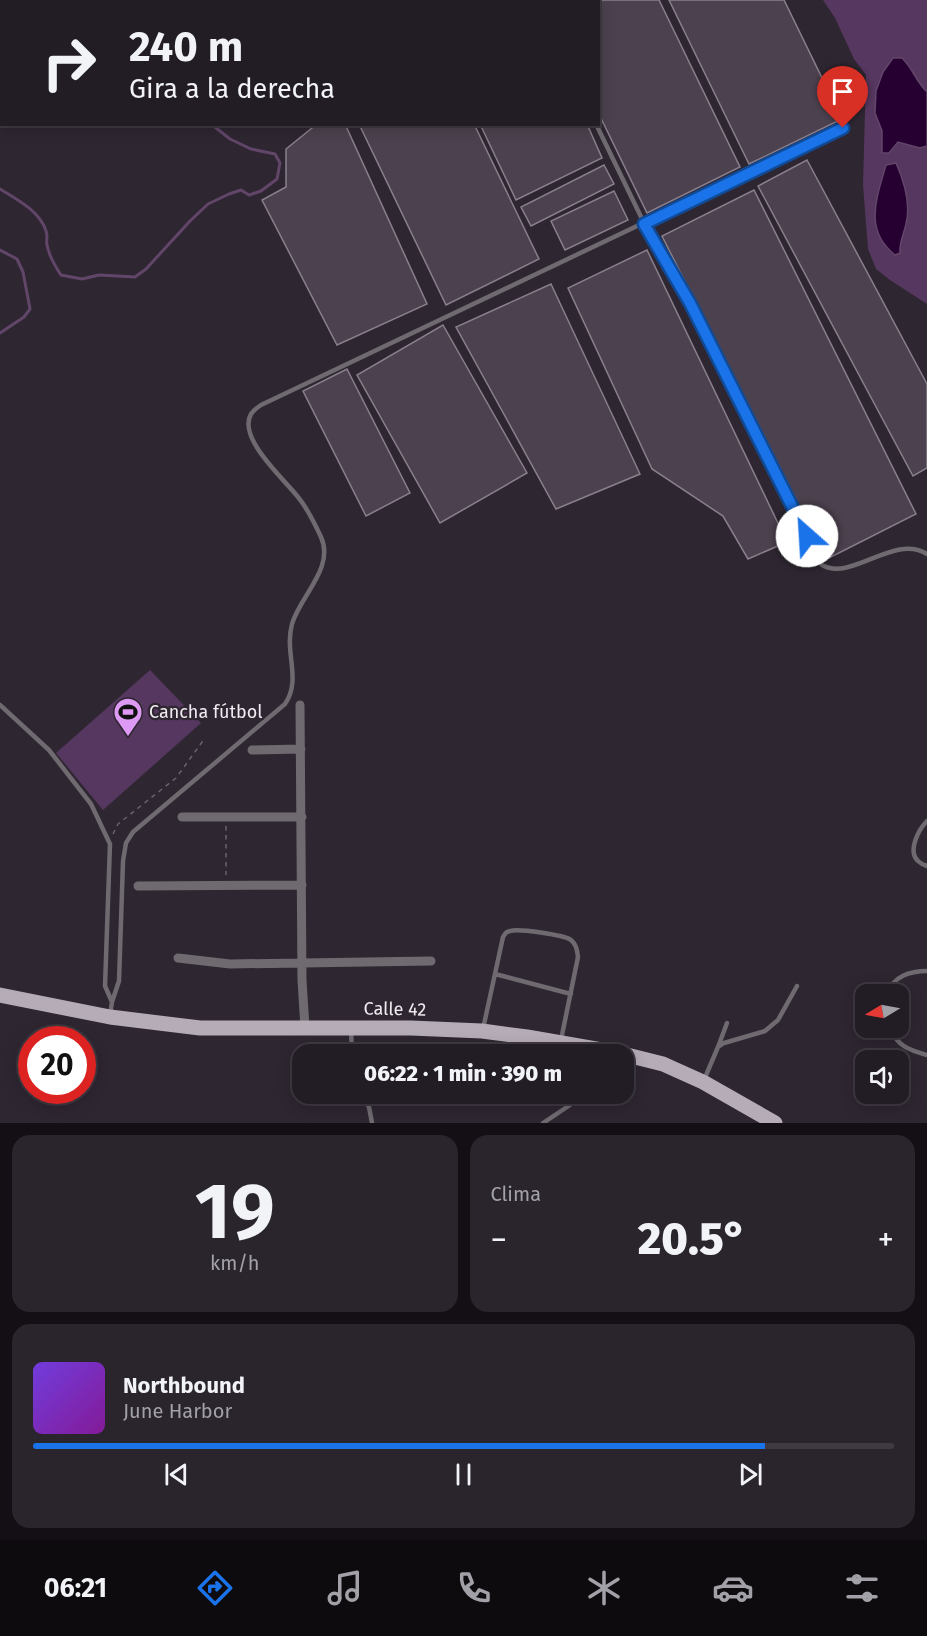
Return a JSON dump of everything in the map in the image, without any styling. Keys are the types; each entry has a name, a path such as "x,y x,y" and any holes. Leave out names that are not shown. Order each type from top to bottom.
{"main road":[{"name":"Calle 42","path":"0,995 110,1017 200,1028 411,1028 482,1031 564,1044"},
{"name":"Calle 42","path":"634,1056 663,1064 703,1082 775,1123"}],"street":[{"path":"300,705 302,963 305,1028"},
{"path":"252,750 301,749"},
{"path":"182,817 302,817"},
{"path":"138,886 302,885"},
{"path":"178,958 230,964 431,962"}],"lane":[{"path":"597,126 644,224 690,303 822,566 829,570 841,568 908,548 927,554"},
{"path":"110,1017 119,981 123,861 126,843 138,828 285,704 291,694 293,682 288,645 290,633 294,619 323,562 324,550 321,538 299,499 256,448 248,425 251,413 271,400 843,128"},
{"path":"0,705 49,750 91,804 110,844 105,986 112,1002"},
{"path":"927,821 919,829 915,855 917,861 927,866"},
{"path":"482,1031 503,937 510,930 565,937 573,941 578,957 560,1043"},
{"path":"893,984 903,976 927,971"},
{"path":"495,974 571,994"},
{"path":"718,1047 765,1030 778,1020 797,986"},
{"path":"703,1082 727,1023"},
{"path":"351,1028 352,1044"},
{"path":"895,1038 911,1051 927,1055"},
{"path":"367,1104 372,1123"},
{"path":"543,1123 571,1104"}],"path":[{"path":"110,844 117,824 176,778 205,738"},
{"path":"226,818 226,885"}],"shaded area":[{"path":"823,0 927,0 927,304 876,269 868,249 863,185 866,75 854,59 835,18"},
{"path":"893,58 902,58 927,92 927,146 920,148 898,142 889,153 882,153 882,131 875,113 876,91 883,72"},
{"path":"896,163 904,185 908,209 900,253 895,255 879,235 875,213 886,165"},
{"name":"Cancha fútbol","path":"150,670 201,723 103,810 56,753"}],"building":[{"path":"600,0 659,0 740,167 647,213 600,116"},
{"path":"669,0 784,0 842,119 749,164"},
{"path":"315,126 346,126 427,304 337,345 262,200 286,187 286,149"},
{"path":"360,126 475,126 539,259 446,305"},
{"path":"481,126 588,126 602,158 516,200"},
{"path":"807,160 927,384 927,468 913,476 758,186"},
{"path":"604,165 614,184 531,226 521,207"},
{"path":"754,190 916,514 825,560 662,236"},
{"path":"614,191 628,220 565,250 551,221"},
{"path":"647,250 787,542 748,559 723,516 652,469 568,288"},
{"path":"551,284 640,474 556,509 456,327"},
{"path":"443,325 527,473 440,523 357,375"},
{"path":"347,369 410,493 366,516 303,391"}],"waterway":[{"path":"0,189 27,206 39,217 47,233 49,253 61,275 82,279 99,275 135,277 146,269 208,204 241,190 249,195 261,191 277,179 280,163 275,154 251,149 230,139 214,126"},
{"path":"0,250 17,259 23,272 30,309 24,317 0,333"}],"place":[{"name":"Cancha fútbol","path":"128,738"}],"route":[{"path":"807,536 690,303 644,224 843,128"}]}
